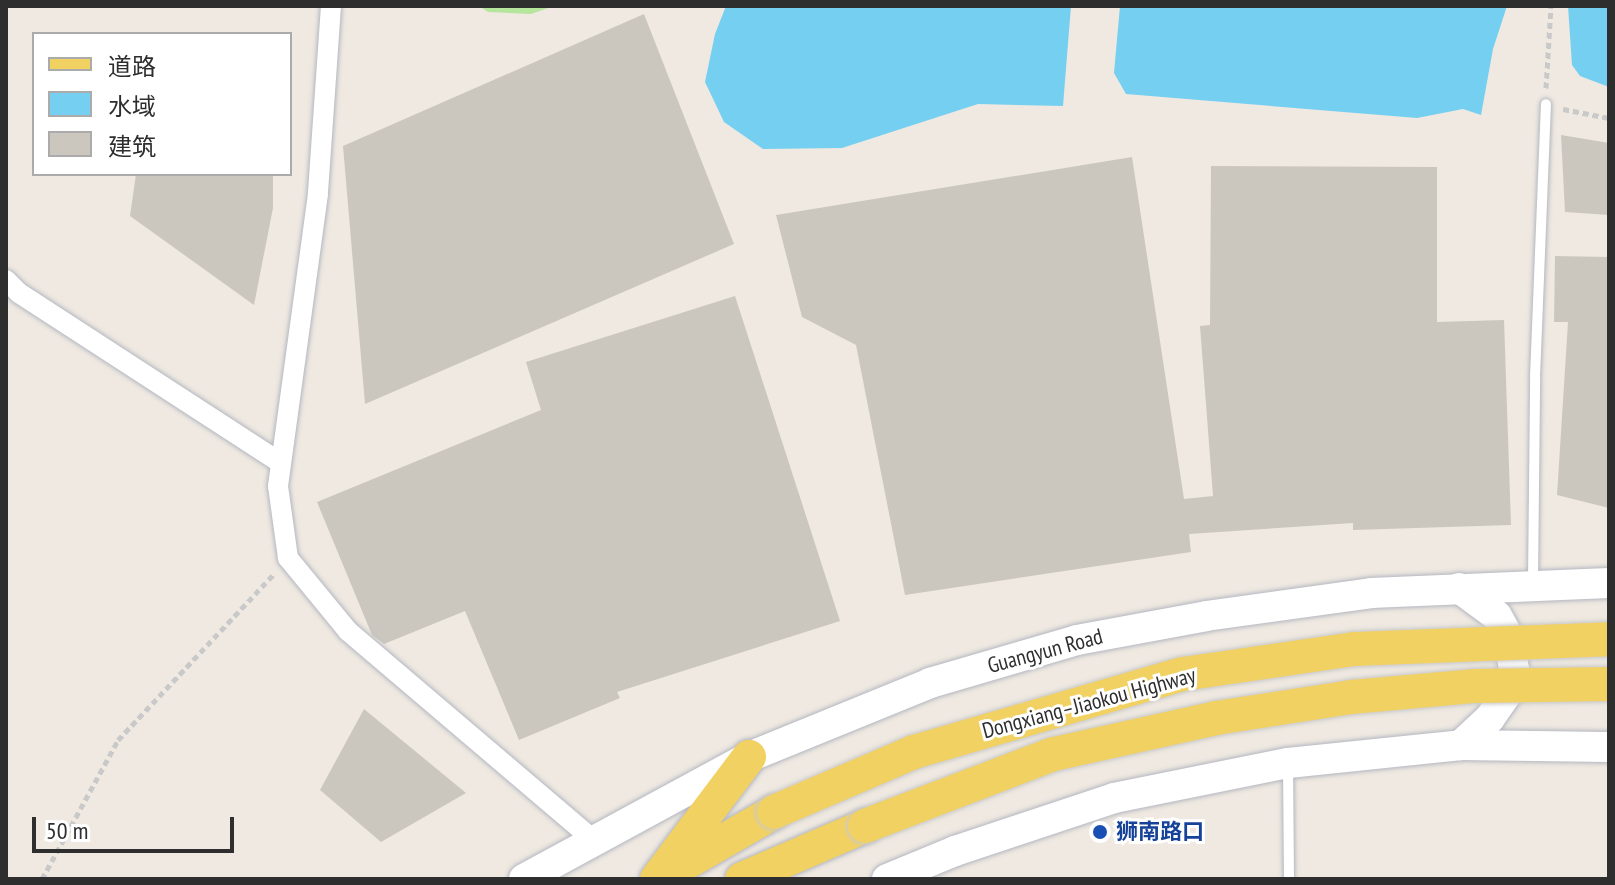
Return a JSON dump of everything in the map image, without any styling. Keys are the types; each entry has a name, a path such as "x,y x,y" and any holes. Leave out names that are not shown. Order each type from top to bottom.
{"main road":[{"name":"Guangyun Road","path":"524,879 749,757 930,683 1077,640 1206,616 1341,597 1533,584 1609,583"},
{"path":"1459,588 1497,616 1509,638 1514,669 1506,695 1490,718 1461,745"},
{"name":"Dongxiang–Jiaokou Highway","path":"657,879 774,812 914,752 1183,674 1354,649 1609,639"},
{"path":"742,879 865,826 1054,754 1216,718 1351,697 1474,686 1609,684"},
{"path":"887,879 924,871 1114,798 1288,763 1461,745 1609,747"},
{"path":"657,879 749,757"}],"street":[{"path":"331,6 318,194 278,486 288,558 348,631 594,840"},
{"path":"6,280 19,293 281,463"}],"lane":[{"path":"1533,584 1535,377 1546,104"},
{"path":"1288,763 1289,879"}],"path":[{"path":"1551,6 1546,104 1609,118"},
{"path":"42,879 118,740 288,558"}],"green space":[{"path":"479,6 554,6 531,14 488,12"}],"water":[{"path":"726,6 1071,6 1063,106 978,104 842,148 763,149 724,122 705,82 715,34"},
{"path":"1120,6 1507,6 1493,49 1481,115 1463,109 1417,118 1126,94 1114,73"},
{"path":"1568,6 1609,6 1609,87 1580,76 1572,65"}],"building":[{"path":"644,14 734,244 365,404 343,146"},
{"path":"1561,135 1609,143 1609,215 1565,212"},
{"path":"1132,157 1184,499 1213,496 1200,326 1210,325 1211,166 1437,167 1437,322 1504,320 1511,525 1353,530 1353,523 1189,534 1191,552 905,595 856,345 802,317 776,215"},
{"path":"136,176 273,176 273,208 254,305 130,216"},
{"path":"1555,256 1609,257 1609,508 1557,495 1568,322 1554,322"},
{"path":"735,296 840,621 617,692 620,698 519,740 465,611 384,644 372,635 317,502 541,410 526,362"},
{"path":"364,709 466,793 381,842 320,790"}],"place":[{"name":"狮南路口","path":"1100,832"}]}
